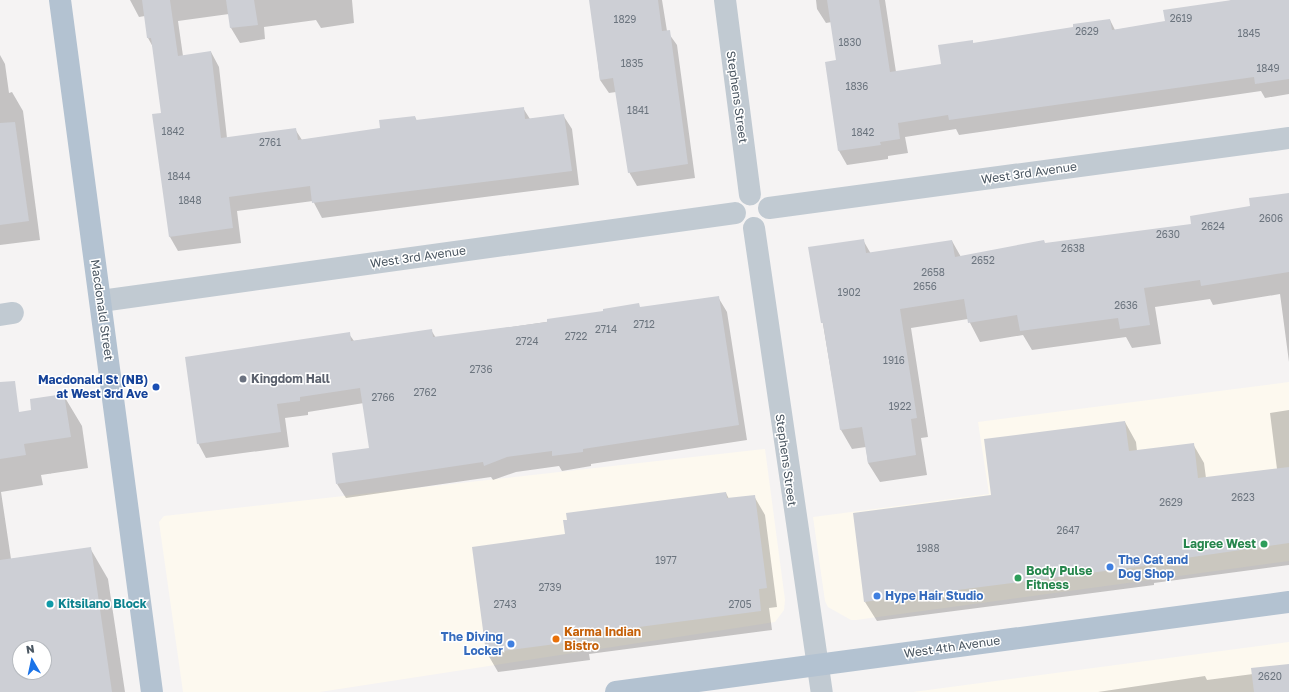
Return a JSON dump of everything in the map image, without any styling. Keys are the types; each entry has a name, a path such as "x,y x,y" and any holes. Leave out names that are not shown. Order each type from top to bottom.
{"main road":[{"name":"Macdonald Street","path":"60,0 152,692"},
{"name":"West 4th Avenue","path":"616,692 1289,602"}],"street":[{"name":"Stephens Street","path":"725,0 750,194"},
{"name":"West 3rd Avenue","path":"769,208 1289,138"},
{"path":"750,194 760,196 769,208 765,222 754,228 742,224 735,213 738,200 750,194"},
{"name":"West 3rd Avenue","path":"101,301 735,213"},
{"name":"Stephens Street","path":"754,228 822,692"}],"shaded area":[{"path":"1289,382 1289,561 856,620 851,620 828,607 825,601 813,517 989,494 978,422"},
{"path":"765,449 785,600 784,610 775,622 320,692 183,692 159,522 164,516"},
{"path":"1289,642 1289,692 913,692"}],"building":[{"path":"142,0 170,0 178,56 211,51 221,138 296,128 298,140 380,128 379,120 415,116 416,120 524,107 525,119 564,114 572,171 312,203 310,186 229,197 233,228 169,237 152,114 161,113 151,38 147,38"},
{"path":"226,0 254,0 258,25 230,28"},
{"path":"589,0 658,0 662,31 670,30 688,164 628,173 613,78 600,80"},
{"path":"827,0 879,0 890,72 941,64 938,45 973,40 973,43 1073,27 1073,24 1110,19 1112,30 1165,21 1163,10 1232,0 1289,0 1289,79 1255,84 1254,77 949,120 948,115 898,123 900,139 880,142 881,145 838,151 825,62 836,60"},
{"path":"15,122 29,221 0,225 0,123"},
{"path":"1289,193 1289,272 1201,286 1200,280 1144,288 1150,325 1120,329 1118,318 1020,331 1017,315 968,323 964,299 900,309 917,418 911,419 916,455 868,463 862,427 840,430 823,323 821,323 808,247 864,239 866,253 952,240 955,257 1044,240 1045,243 1191,224 1190,216 1250,206 1249,198"},
{"path":"719,296 739,425 583,449 583,452 552,456 552,451 507,457 484,466 483,462 336,484 332,453 369,448 360,388 300,397 300,401 277,404 281,432 197,444 185,357 350,332 351,341 432,329 433,337 547,322 547,319 603,311 603,309 639,303 640,307"},
{"path":"15,381 19,412 31,410 30,399 64,394 71,437 24,444 26,455 0,459 0,382"},
{"path":"1125,421 1129,451 1194,443 1198,478 1289,467 1289,543 1144,564 1144,566 864,602 853,513 991,495 984,439"},
{"path":"726,492 727,498 755,495 767,588 759,589 761,611 578,635 579,641 486,653 472,547 565,534 563,520 567,520 566,513"},
{"name":"Kitsilano Block","path":"91,547 112,692 0,692 0,560"},
{"path":"1289,664 1289,692 1254,692 1251,668"}],"place":[{"name":"Kingdom Hall","path":"243,379"},
{"name":"Macdonald St (NB) at West 3rd Ave","path":"156,387"},
{"name":"Lagree West","path":"1264,544"},
{"name":"The Cat and Dog Shop","path":"1110,567"},
{"name":"Body Pulse Fitness","path":"1018,578"},
{"name":"Hype Hair Studio","path":"877,596"},
{"name":"Kitsilano Block","path":"50,604"},
{"name":"Karma Indian Bistro","path":"556,639"},
{"name":"The Diving Locker","path":"511,644"}]}
